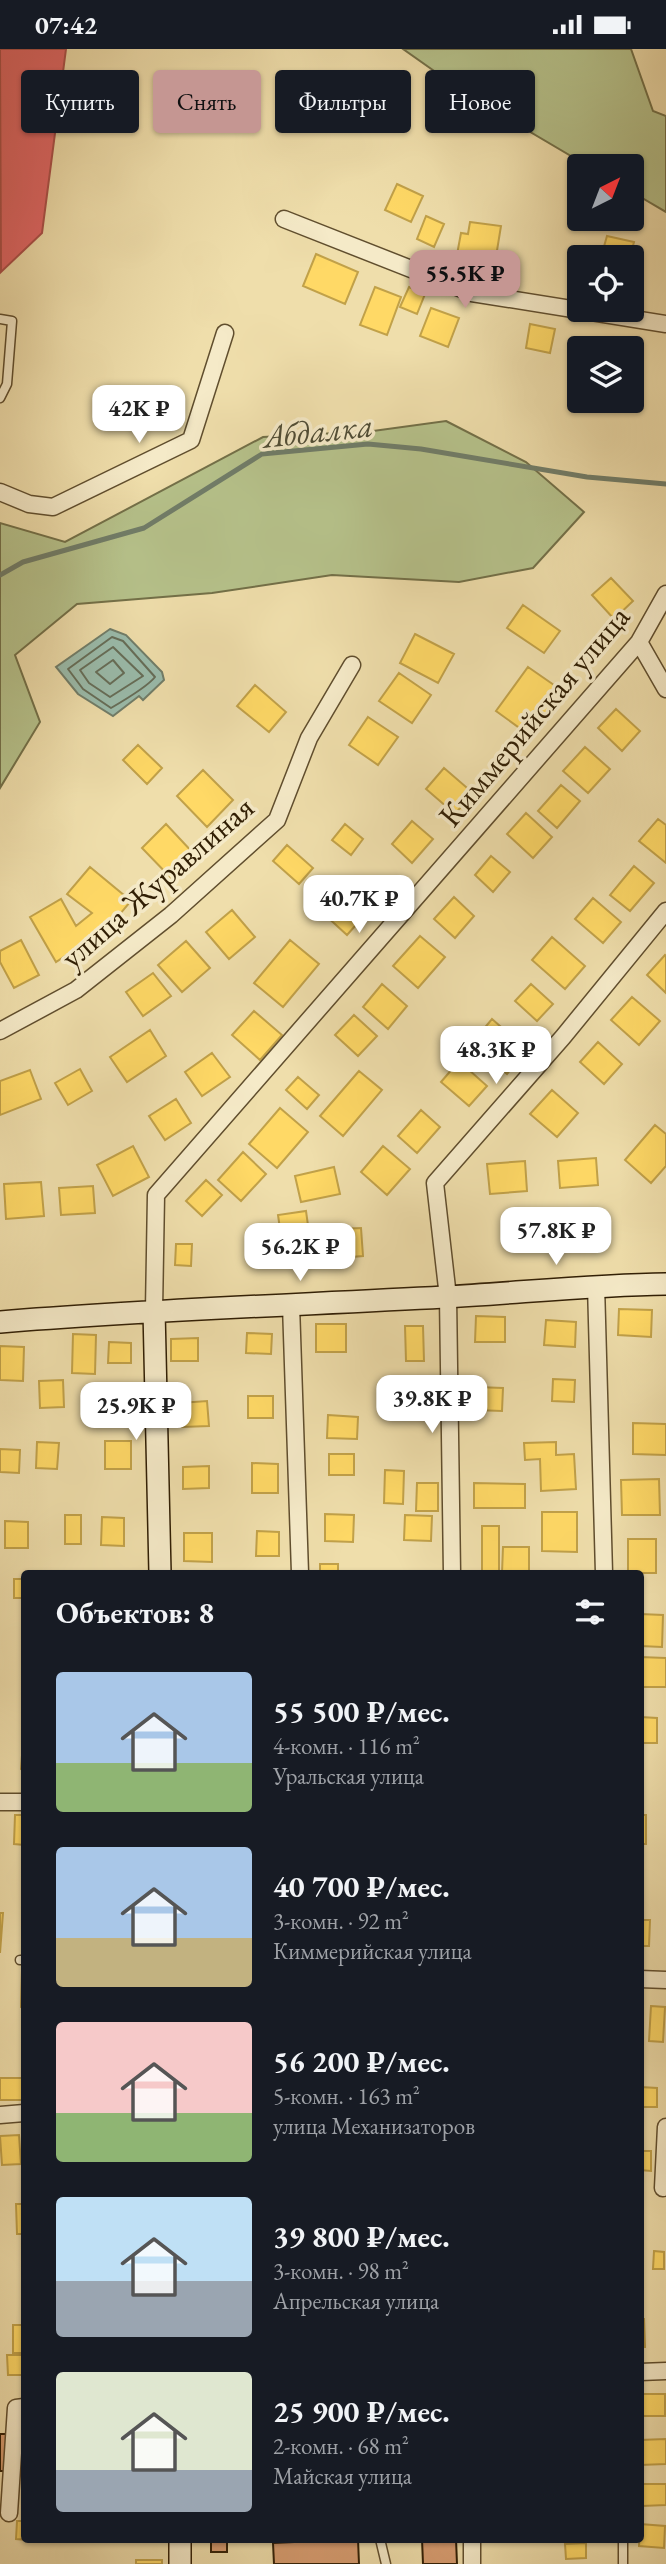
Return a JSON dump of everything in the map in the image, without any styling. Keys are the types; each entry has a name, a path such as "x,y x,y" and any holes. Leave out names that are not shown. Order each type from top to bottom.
{"street":[{"path":"284,219 472,293 666,324"},
{"path":"0,492 29,504 53,507 191,440 225,333"},
{"name":"Киммерийская улица","path":"154,1310 156,1195 639,642 666,594"},
{"path":"639,642 666,689"},
{"name":"улица Журавлиная","path":"0,1031 76,990 171,915 277,820 309,738 352,665"},
{"path":"452,1570 448,1297 435,1183 563,1037 666,911"},
{"path":"0,1322 154,1310 448,1297 596,1285 666,1284"},
{"path":"596,1285 604,1570"},
{"path":"291,1305 300,1570"},
{"path":"154,1310 160,1570"},
{"path":"0,1802 21,1802"},
{"path":"644,1979 666,1980"},
{"path":"0,2115 21,2113"},
{"path":"663,2189 666,2127"},
{"path":"644,2372 666,2371"},
{"path":"9,2513 16,2408 21,2407"},
{"path":"180,2543 180,2564"},
{"path":"472,2543 472,2564"}],"lane":[{"path":"0,319 12,321 7,384 0,398"},
{"path":"381,2543 386,2564"},
{"path":"623,2543 623,2564"}],"green space":[{"path":"403,49 631,49 653,111 666,116 666,212 644,199 644,154 568,154 532,133 535,133 535,70 433,70"},
{"path":"446,421 526,462 584,512 533,568 459,582 332,575 212,593 77,604 15,655 40,722 0,788 0,523 65,542 263,437 373,431"}],"water":[{"path":"110,629 126,635 162,672 164,680 143,700 139,696 113,716 78,694 56,667"}],"building: Жильё":[{"path":"397,184 423,196 411,222 385,210"},
{"path":"426,216 444,224 434,247 417,239"},
{"path":"470,222 501,226 493,275 475,272 477,263 456,260 461,233 468,234"},
{"path":"607,236 634,242 633,245 604,245"},
{"path":"316,254 358,272 345,304 303,286"},
{"path":"375,287 401,297 387,335 360,325"},
{"path":"409,287 425,294 417,314 400,307"},
{"path":"431,308 459,318 448,347 420,336"},
{"path":"530,324 555,329 550,353 526,348"},
{"path":"611,578 633,601 614,619 592,595"},
{"path":"523,605 560,631 544,653 507,628"},
{"path":"415,634 454,654 438,683 400,663"},
{"path":"528,667 564,692 532,737 496,711"},
{"path":"399,673 431,695 412,723 379,701"},
{"path":"255,685 286,712 269,732 237,706"},
{"path":"616,709 640,731 622,751 598,728"},
{"path":"368,717 398,737 378,765 349,745"},
{"path":"138,745 162,768 147,784 123,760"},
{"path":"585,747 610,769 588,793 563,771"},
{"path":"444,768 473,793 455,814 426,789"},
{"path":"203,770 233,800 207,827 177,796"},
{"path":"561,785 580,801 557,828 538,811"},
{"path":"526,813 552,837 533,858 507,834"},
{"path":"658,819 666,825 666,863 639,841"},
{"path":"412,821 433,839 412,863 392,844"},
{"path":"166,824 195,855 171,878 142,848"},
{"path":"345,824 363,839 351,855 332,840"},
{"path":"287,845 313,868 299,884 273,861"},
{"path":"491,856 510,872 493,892 475,875"},
{"path":"634,866 654,883 630,911 610,895"},
{"path":"90,867 131,901 109,927 56,962 30,917 61,899 76,926 92,913 67,894"},
{"path":"342,896 364,916 347,935 325,915"},
{"path":"454,897 474,916 455,938 434,919"},
{"path":"593,898 621,922 603,943 575,919"},
{"path":"232,910 255,937 229,959 206,932"},
{"path":"420,936 445,957 418,988 393,966"},
{"path":"552,937 585,966 565,989 532,960"},
{"path":"21,940 39,975 14,988 0,962 0,951"},
{"path":"290,940 319,964 283,1007 254,983"},
{"path":"186,941 210,968 182,992 158,965"},
{"path":"666,956 666,993 647,975"},
{"path":"153,973 171,996 143,1016 126,992"},
{"path":"382,984 407,1006 388,1029 363,1007"},
{"path":"531,984 553,1004 537,1021 515,1001"},
{"path":"632,997 660,1021 639,1045 611,1020"},
{"path":"254,1011 282,1035 260,1060 232,1035"},
{"path":"354,1015 377,1036 358,1056 335,1035"},
{"path":"492,1019 527,1050 507,1074 472,1043"},
{"path":"150,1030 166,1056 127,1082 110,1057"},
{"path":"598,1042 622,1064 604,1084 580,1062"},
{"path":"212,1053 230,1077 202,1096 185,1072"},
{"path":"459,1061 487,1086 469,1106 441,1082"},
{"path":"80,1069 92,1091 68,1105 55,1083"},
{"path":"30,1070 41,1099 0,1115 0,1081"},
{"path":"359,1071 382,1090 343,1136 320,1116"},
{"path":"298,1077 319,1095 307,1109 286,1090"},
{"path":"552,1090 578,1113 557,1137 530,1114"},
{"path":"176,1099 191,1123 165,1140 149,1116"},
{"path":"280,1108 308,1132 277,1168 249,1144"},
{"path":"421,1110 440,1127 417,1153 398,1136"},
{"path":"655,1125 666,1134 666,1166 651,1183 625,1160"},
{"path":"133,1146 149,1177 113,1196 97,1165"},
{"path":"383,1146 410,1169 387,1195 361,1172"},
{"path":"243,1152 266,1174 241,1201 218,1180"},
{"path":"596,1158 598,1185 560,1188 558,1161"},
{"path":"525,1161 527,1191 490,1194 487,1164"},
{"path":"334,1167 340,1194 301,1202 295,1176"},
{"path":"206,1180 222,1195 202,1216 186,1201"},
{"path":"41,1182 44,1216 6,1219 4,1184"},
{"path":"93,1186 95,1213 61,1215 59,1188"},
{"path":"306,1211 312,1254 284,1257 278,1215"},
{"path":"361,1228 363,1256 339,1258 337,1229"},
{"path":"176,1244 192,1244 191,1266 175,1265"},
{"path":"619,1309 652,1310 651,1337 618,1335"},
{"path":"476,1316 505,1317 505,1342 475,1342"},
{"path":"546,1320 576,1322 575,1347 544,1345"},
{"path":"316,1324 346,1324 346,1352 316,1352"},
{"path":"405,1326 423,1326 424,1361 406,1361"},
{"path":"247,1333 272,1334 271,1354 246,1353"},
{"path":"73,1334 96,1335 95,1374 72,1373"},
{"path":"198,1338 198,1361 171,1361 171,1339"},
{"path":"109,1342 131,1343 131,1363 108,1363"},
{"path":"0,1346 24,1347 23,1381 0,1380"},
{"path":"553,1379 575,1380 574,1402 552,1401"},
{"path":"63,1380 64,1407 40,1408 39,1381"},
{"path":"476,1387 503,1388 502,1411 475,1410"},
{"path":"406,1389 426,1389 427,1418 406,1418"},
{"path":"248,1396 273,1396 273,1418 248,1418"},
{"path":"207,1401 209,1426 182,1427 180,1403"},
{"path":"328,1415 358,1417 357,1439 327,1438"},
{"path":"633,1423 666,1424 666,1455 633,1454"},
{"path":"105,1441 131,1441 131,1469 105,1469"},
{"path":"37,1442 59,1443 57,1469 36,1468"},
{"path":"556,1442 556,1455 574,1454 576,1489 541,1491 540,1459 525,1460 524,1443"},
{"path":"0,1449 20,1450 19,1473 0,1472"},
{"path":"329,1454 354,1454 354,1475 329,1475"},
{"path":"252,1463 278,1464 278,1493 252,1493"},
{"path":"209,1466 209,1488 183,1489 183,1467"},
{"path":"385,1470 404,1471 403,1504 384,1503"},
{"path":"659,1479 660,1515 622,1515 621,1480"},
{"path":"417,1483 438,1483 438,1511 416,1511"},
{"path":"474,1483 525,1484 525,1508 474,1508"},
{"path":"542,1512 577,1512 577,1552 542,1551"},
{"path":"325,1514 354,1515 353,1542 325,1541"},
{"path":"65,1515 81,1515 81,1544 65,1544"},
{"path":"405,1515 432,1516 431,1541 404,1540"},
{"path":"102,1517 124,1518 124,1546 101,1545"},
{"path":"5,1521 28,1522 28,1548 5,1548"},
{"path":"482,1526 499,1526 499,1570 482,1570"},
{"path":"257,1531 279,1532 279,1556 256,1556"},
{"path":"184,1533 212,1533 212,1562 184,1561"},
{"path":"628,1539 656,1539 656,1573 628,1570"},
{"path":"503,1547 529,1547 529,1570 502,1570"},
{"path":"320,1564 338,1564 338,1570 320,1570"},
{"path":"14,1579 21,1579 21,1598 14,1598"},
{"path":"644,1614 663,1615 662,1647 644,1646"},
{"path":"644,1657 666,1658 666,1687 644,1687"},
{"path":"644,1717 657,1718 657,1743 644,1743"},
{"path":"15,1815 21,1815 21,1845 14,1844"},
{"path":"644,1815 646,1815 644,1844"},
{"path":"0,1913 3,1913 0,1953"},
{"path":"644,1920 650,1920 649,1946 644,1946"},
{"path":"651,2006 665,2007 663,2042 649,2041"},
{"path":"0,2078 21,2078 21,2100 0,2100"},
{"path":"644,2087 657,2088 657,2107 644,2107"},
{"path":"19,2135 21,2164 2,2165 0,2136"},
{"path":"644,2151 651,2151 651,2171 644,2170"},
{"path":"16,2204 21,2204 21,2234 17,2234"},
{"path":"654,2251 664,2252 664,2269 653,2269"},
{"path":"13,2325 21,2325 21,2353 13,2353"},
{"path":"7,2355 21,2355 21,2375 8,2375"},
{"path":"644,2394 665,2394 665,2416 644,2416"},
{"path":"666,2439 666,2464 644,2465 644,2440"},
{"path":"644,2484 666,2484 666,2505 644,2506"},
{"path":"17,2521 21,2521 21,2539 16,2539"},
{"path":"644,2524 665,2526 664,2548 639,2546 639,2543 644,2543"},
{"path":"586,2543 586,2558 566,2559 565,2544"},
{"path":"136,2560 162,2560 162,2564 136,2564"}],"building: Торговля":[{"path":"0,49 66,49 63,70 21,70 21,133 55,133 42,233 1,272"}],"building: Прочее":[{"path":"0,2434 11,2434 12,2471 0,2471"},
{"path":"211,2543 227,2543 227,2552 211,2552"},
{"path":"273,2543 358,2543 359,2564 274,2564"},
{"path":"422,2543 456,2543 457,2564 423,2564"}],"waterway":[{"name":"Абдалка","path":"0,575 23,562 144,528 262,454 368,444 421,449 587,477 666,484"}]}
